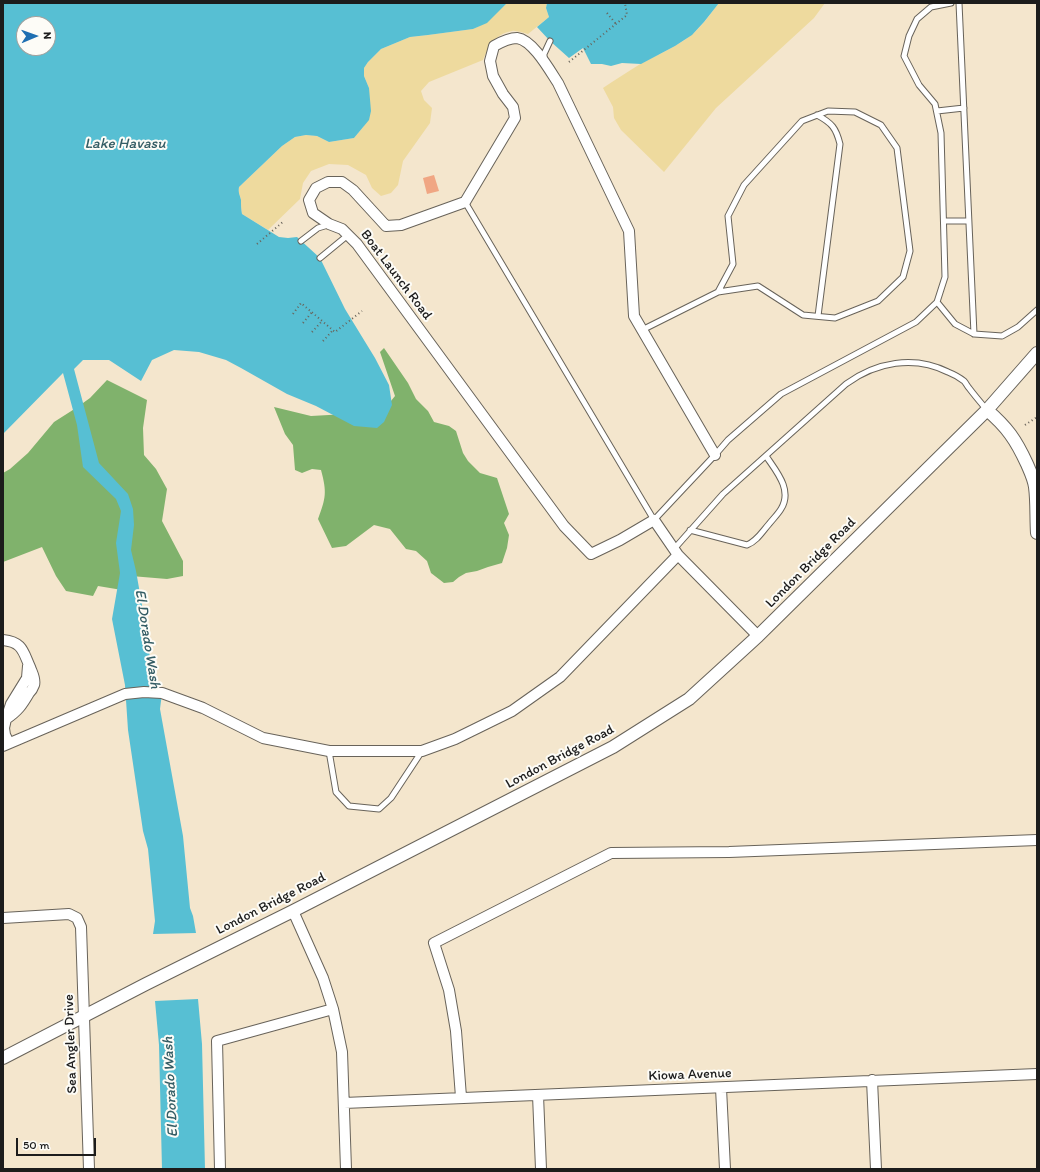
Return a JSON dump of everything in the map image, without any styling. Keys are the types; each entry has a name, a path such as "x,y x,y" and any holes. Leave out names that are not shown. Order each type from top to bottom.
{"street":[{"path":"465,202 515,118 513,107 502,94 492,76 490,61 494,46 505,40 518,38 528,43 544,62 558,83 629,231 634,316 715,456"},
{"name":"Boat Launch Road","path":"465,202 401,225 386,226 353,190 342,182 328,182 316,188 309,200 313,213 329,224 342,229 357,244 564,526 591,554 620,540 654,520"},
{"name":"London Bridge Road","path":"3,1058 613,747 689,699 758,636 987,410 1037,353"},
{"path":"987,410 1007,429 1019,447 1030,471 1035,486 1037,533"},
{"path":"654,520 676,552 758,636"},
{"path":"3,640 18,646 23,651 35,679 34,685 20,708 15,714 6,719 4,728 6,745 125,694 144,692 162,693 203,708 263,738 329,751 422,751 455,739 512,711 560,677 676,552"},
{"path":"461,1097 456,1031 449,990 434,943 611,853 729,852 1037,840"},
{"path":"292,911 323,978 333,1009 342,1052 346,1169"},
{"name":"Sea Angler Drive","path":"3,918 69,914 77,918 81,927 89,1169"},
{"path":"220,1169 217,1041 333,1009"},
{"name":"Kiowa Avenue","path":"344,1103 1037,1074"},
{"path":"872,1080 876,1169"},
{"path":"721,1088 725,1169"},
{"path":"538,1095 541,1169"}],"lane":[{"path":"465,202 654,520 715,456 728,440 781,394 916,322 937,302 945,277 941,133 935,104 919,85 904,56 909,36 917,19 932,7 951,3"},
{"path":"959,3 974,334"},
{"path":"544,62 544,54 550,41"},
{"path":"936,111 964,108"},
{"path":"642,330 718,292 758,286 803,315 835,318 878,301 903,277 910,252 897,148 881,125 855,112 828,111 802,121 744,185 728,216 733,264 718,292"},
{"path":"817,115 828,121 837,133 840,144 818,316"},
{"path":"944,221 968,221"},
{"path":"301,241 318,228 329,224"},
{"path":"320,258 348,235"},
{"path":"937,302 955,324 974,334 1002,336 1018,327 1037,310"},
{"path":"676,552 690,530 723,494 846,384 854,378 871,370 884,365 908,362 937,366 964,381 987,410"},
{"path":"690,530 747,545 754,542 781,509 786,497 784,485 766,456"},
{"path":"329,751 336,792 348,806 379,809 391,798 422,751"}],"path":[{"path":"569,62 627,15 625,3"},
{"path":"607,13 616,24"},
{"path":"257,244 284,221"},
{"path":"293,314 302,303 335,332 362,311"},
{"path":"303,323 312,312"},
{"path":"312,332 322,321"},
{"path":"323,342 333,330"},
{"path":"1025,425 1037,417"}],"green space":[{"path":"384,348 408,383 416,399 428,411 434,422 449,426 456,431 463,453 468,461 480,473 497,478 509,514 504,523 509,535 507,548 502,563 466,573 453,582 444,583 431,573 427,561 416,551 406,549 390,529 374,525 346,546 332,548 318,519 325,495 321,470 312,469 302,473 295,470 293,445 285,434 274,407 311,416 382,412 395,396 380,352"},
{"path":"107,380 147,400 143,428 144,455 156,469 167,489 162,521 183,561 183,576 167,579 131,576 122,590 98,586 93,596 66,591 56,576 42,547 3,562 3,473 10,469 28,453 54,422 90,398"}],"sand":[{"path":"507,3 547,3 546,8 549,17 528,34 514,31 501,35 490,45 483,60 429,82 421,91 424,100 432,108 430,123 403,161 398,185 391,193 381,196 372,188 366,175 348,165 329,164 311,171 303,183 300,199 268,230 242,214 239,187 282,146 295,137 306,135 317,136 329,142 354,138 364,126 369,88 364,76 364,68 381,49 410,37 473,29 481,25"},
{"path":"719,3 825,3 814,18 716,108 664,172 621,130 614,118 613,107 603,88 642,63 685,40 698,29"}],"water":[{"name":"Lake Havasu","path":"3,3 507,3 487,23 473,29 410,37 381,49 364,68 364,76 369,88 371,111 369,120 354,138 329,142 317,136 306,135 295,137 282,146 239,187 242,214 279,237 297,237 320,258 345,309 375,358 389,385 392,405 384,422 377,428 354,426 316,406 287,394 226,360 199,352 174,350 152,360 141,381 109,360 83,360 74,369 99,463 128,494 133,509 134,525 131,550 145,622 150,658 162,693 160,709 183,836 190,908 196,933 153,934 155,921 148,849 143,831 128,730 125,685 112,619 120,573 116,543 121,511 116,499 83,467 77,425 63,373 3,434"},
{"path":"547,3 719,3 692,35 675,46 641,64 622,63 611,66 591,64 583,48 569,58 550,41 537,27 549,17 546,8"},
{"name":"El Dorado Wash","path":"198,999 202,1044 205,1169 162,1169 159,1045 155,1001"}],"building":[{"path":"434,175 439,191 427,194 423,178"}]}
